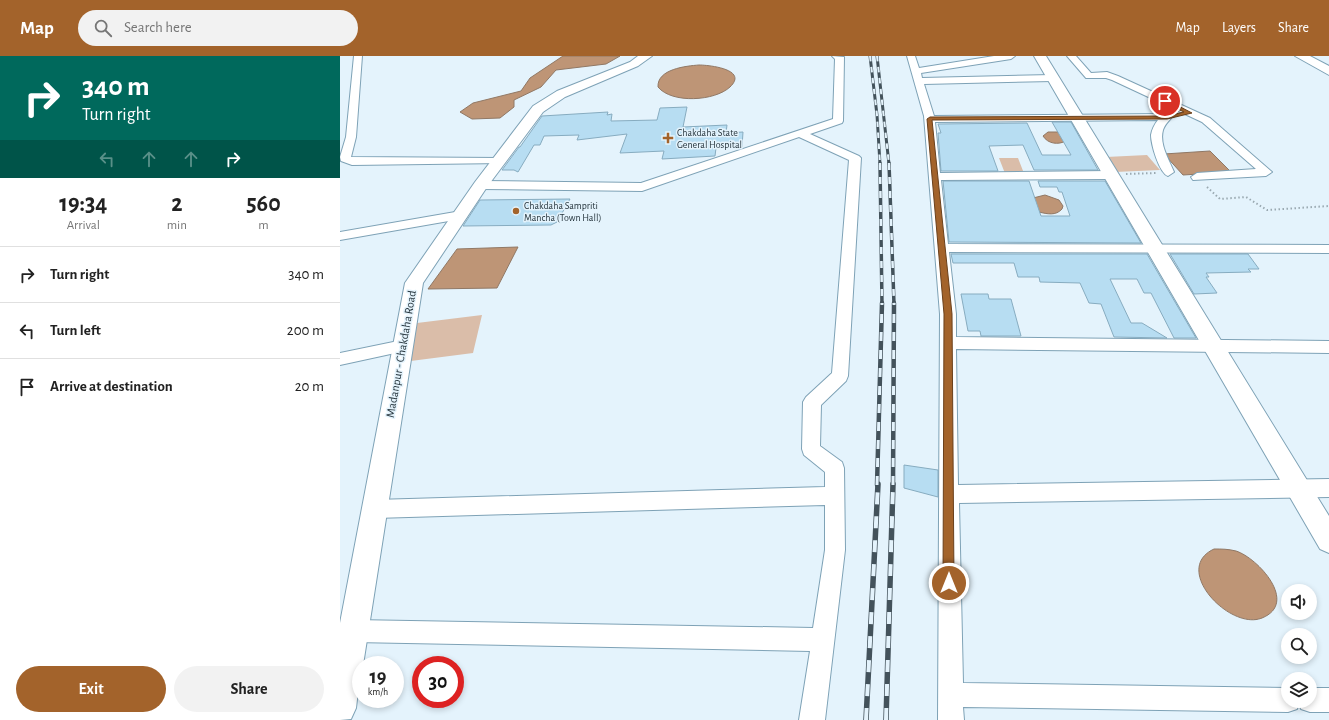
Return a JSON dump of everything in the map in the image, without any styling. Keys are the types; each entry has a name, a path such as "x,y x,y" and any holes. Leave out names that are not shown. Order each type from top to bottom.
{"main road":[{"name":"Madanpur - Chakdaha Road","path":"340,708 414,283 481,185 538,109 561,94 634,64 646,56"},
{"path":"1039,56 1329,540"},
{"path":"1301,56 1329,71"}],"street":[{"path":"358,56 351,137 343,159 352,162 500,161"},
{"path":"481,185 642,187 838,121 840,57 836,56"},
{"path":"915,69 1011,56"},
{"path":"1070,56 1090,76 1107,75 1115,78 1206,120 1266,172 1197,177"},
{"path":"915,69 1052,78"},
{"path":"915,69 923,102 930,119 934,177 948,314 951,720"},
{"path":"340,106 354,104"},
{"path":"930,119 1076,119 1167,117 1190,113"},
{"path":"1167,117 1161,122 1156,138 1157,148 1168,172"},
{"path":"799,133 855,158 840,376 812,402 811,450 835,468 835,550 812,720"},
{"path":"934,177 1109,175"},
{"path":"340,236 461,215"},
{"path":"941,248 1329,248"},
{"path":"948,343 1214,347 1329,346"},
{"path":"340,359 403,346"},
{"path":"949,494 1329,488"},
{"path":"375,509 835,496"},
{"path":"354,631 823,640"},
{"path":"951,695 1281,700"},
{"path":"1317,700 1329,700"}],"path":[{"path":"1109,175 1168,172"},
{"path":"1197,177 1220,199 1246,197 1267,210 1329,206"}],"shaded area":[{"path":"563,56 620,56 606,64 556,70 541,87 514,100 514,107 500,118 472,119 460,112 473,103 521,91 530,78"},
{"path":"699,65 725,69 731,72 734,76 734,81 730,87 723,92 704,98 694,99 673,96 664,92 658,87 662,76 667,72 687,66"},
{"path":"1048,132 1059,132 1066,141 1057,143 1048,141 1043,136"},
{"path":"1210,151 1231,172 1183,175 1164,154"},
{"path":"1147,155 1160,170 1115,172 1106,157"},
{"path":"999,158 1018,158 1025,176 1006,176"},
{"path":"1045,195 1059,200 1063,206 1062,209 1054,214 1039,212 1033,198"},
{"path":"518,247 497,288 428,289 457,249"},
{"path":"482,315 473,353 403,362 417,323"},
{"path":"1214,549 1228,549 1236,551 1255,562 1264,571 1276,592 1277,602 1272,611 1262,618 1249,620 1235,616 1221,607 1210,596 1202,583 1199,570 1202,558"}],"building":[{"path":"687,107 683,127 727,125 726,133 743,132 742,147 716,148 715,156 662,159 664,151 620,153 627,134 577,140 579,135 544,136 540,145 534,145 518,172 514,170 502,170 542,116 608,112 607,115 612,114 611,121 657,120 660,108"},
{"path":"1052,122 1071,122 1098,170 1034,170 1023,145 989,146 998,171 941,171 938,133 941,133 938,124 1027,123 1042,155 1071,155"},
{"path":"943,181 1029,181 1041,216 1070,216 1062,192 1059,192 1057,187 1040,187 1038,181 1105,181 1141,243 949,242"},
{"name":"Chakdaha Sampriti Mancha (Town Hall)","path":"570,199 557,222 551,225 463,226 480,200"},
{"path":"951,254 1147,254 1196,338 1174,338 1151,293 1144,293 1137,279 1110,279 1131,323 1142,323 1167,338 1114,337 1101,304 1089,303 1080,283 1040,282 1039,277 1018,277 1014,263 953,263"},
{"path":"1170,254 1248,254 1259,269 1248,269 1251,272 1206,273 1209,277 1206,277 1217,293 1194,294"},
{"path":"961,294 988,294 989,299 1011,299 1021,336 981,336 980,331 968,331"},
{"path":"904,465 938,470 938,497 904,488"}],"railway":[{"path":"870,56 877,115 880,164"},
{"path":"877,56 889,164"},
{"path":"880,163 882,303"},
{"path":"889,163 894,304"},
{"path":"877,485 882,303"},
{"path":"893,485 894,304"},
{"path":"866,720 878,484"},
{"path":"886,720 893,484"}],"place":[{"name":"Chakdaha State General Hospital","path":"668,138"},
{"name":"Chakdaha Sampriti Mancha (Town Hall)","path":"516,211"}],"route":[{"path":"949,583 948,314 938,226 930,119 1076,119 1167,117 1190,113 1165,101"}]}
